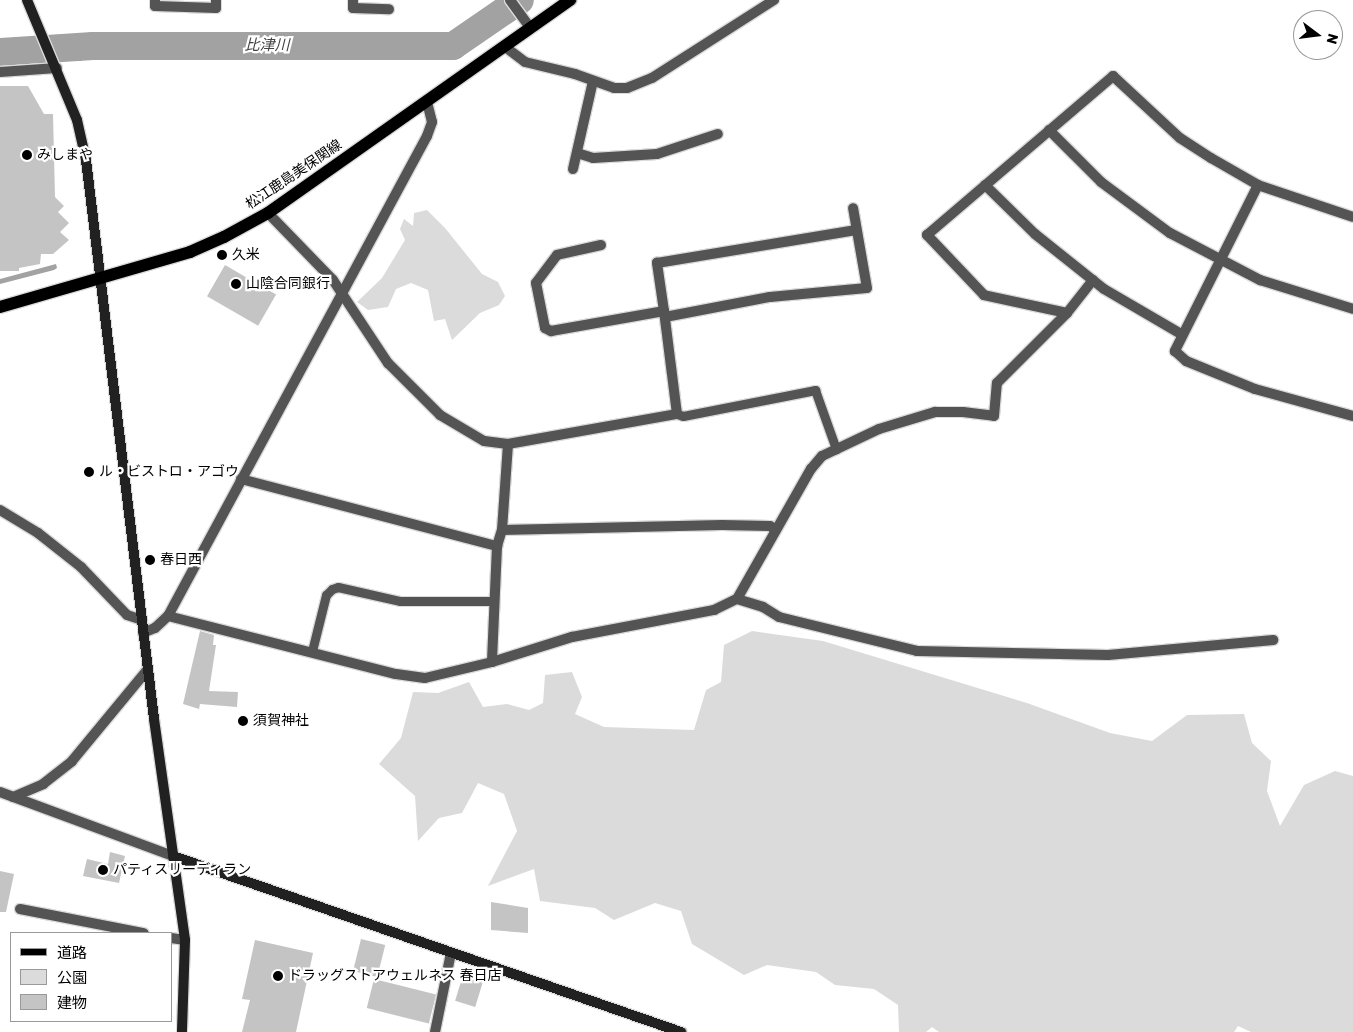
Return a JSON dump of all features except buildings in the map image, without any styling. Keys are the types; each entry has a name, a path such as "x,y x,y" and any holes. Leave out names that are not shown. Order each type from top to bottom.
{"main road":[{"name":"松江鹿島美保関線","path":"0,307 190,252 268,213 570,0"}],"street":[{"path":"27,0 46,40 77,120 86,160 143,633 185,940 182,1032"},
{"path":"155,0 155,6 216,8 216,0"},
{"path":"353,0 353,8 388,9"},
{"path":"510,0 530,28"},
{"path":"504,46 525,62 593,81 627,88 652,78 774,0"},
{"path":"0,72 57,68"},
{"path":"1067,313 984,295 927,235 1113,76 1180,138 1258,185 1353,217"},
{"path":"573,169 593,81"},
{"path":"143,633 155,628 168,616 427,136 432,122 427,102"},
{"path":"1049,130 1101,182 1170,233 1260,280 1353,309"},
{"path":"577,153 594,158 657,154 718,134"},
{"path":"985,185 1035,234 1093,280 1129,305 1181,334"},
{"path":"1258,185 1181,334 1175,351 1186,361 1255,389 1353,416"},
{"path":"601,245 557,255 536,283 545,328 551,331 770,297 867,288 853,208"},
{"path":"268,213 333,280 388,363 440,415 476,438 508,444 677,414 657,263 856,230"},
{"path":"168,616 312,651 396,674 425,678 492,662 572,638 714,610 737,599 816,461 836,449 879,429 935,412 963,412 994,416 997,383 1067,313 1093,280"},
{"path":"492,662 492,601 497,546 502,530 508,444"},
{"path":"241,479 497,546"},
{"path":"0,510 38,533 81,567 127,615 142,620"},
{"path":"502,530 722,525 770,526 776,530"},
{"path":"737,599 763,607 779,618 917,651 1108,655 1273,640"},
{"path":"12,797 43,784 72,761 148,669"},
{"path":"0,792 173,856 681,1032"},
{"path":"20,909 139,932"},
{"path":"172,938 185,940"},
{"path":"435,1032 451,952"}],"lane":[{"path":"677,414 683,416 815,390 836,449"},
{"path":"312,651 326,595 332,589 338,587 400,601 492,601"}],"green space":[{"path":"427,210 445,228 482,274 498,282 505,296 499,305 480,313 452,340 445,319 434,321 428,290 411,283 396,289 388,307 368,310 357,302 382,278 405,240 400,229 404,219 413,226 414,213"},
{"path":"752,631 823,641 1027,703 1110,733 1152,741 1187,715 1244,714 1252,743 1271,761 1267,791 1280,826 1304,785 1335,771 1353,776 1353,1032 1251,1032 1238,1026 1234,1032 939,1032 932,1027 926,1032 899,1032 898,1005 874,989 835,985 816,972 767,965 744,975 692,944 681,911 655,903 614,920 595,908 540,901 534,869 488,886 517,831 504,794 478,783 462,813 439,818 418,841 415,796 379,764 401,738 413,692 438,693 469,682 483,707 507,704 529,710 543,703 545,675 572,672 582,697 575,714 604,727 694,730 706,690 721,682 724,645"}],"shaded area":[{"path":"74,44 82,61 0,57 0,47"},
{"path":"56,264 57,268 54,270 0,284 0,279"}],"waterway":[{"name":"比津川","path":"0,52 93,46 453,46 520,0"}],"place":[{"name":"みしまや","path":"27,155"},
{"name":"久米","path":"222,255"},
{"name":"山陰合同銀行","path":"236,284"},
{"name":"ル・ビストロ・アゴウ","path":"89,472"},
{"name":"春日西","path":"150,560"},
{"name":"須賀神社","path":"243,721"},
{"name":"パティスリーディラン","path":"103,870"},
{"name":"ドラッグストアウェルネス 春日店","path":"278,976"}]}
